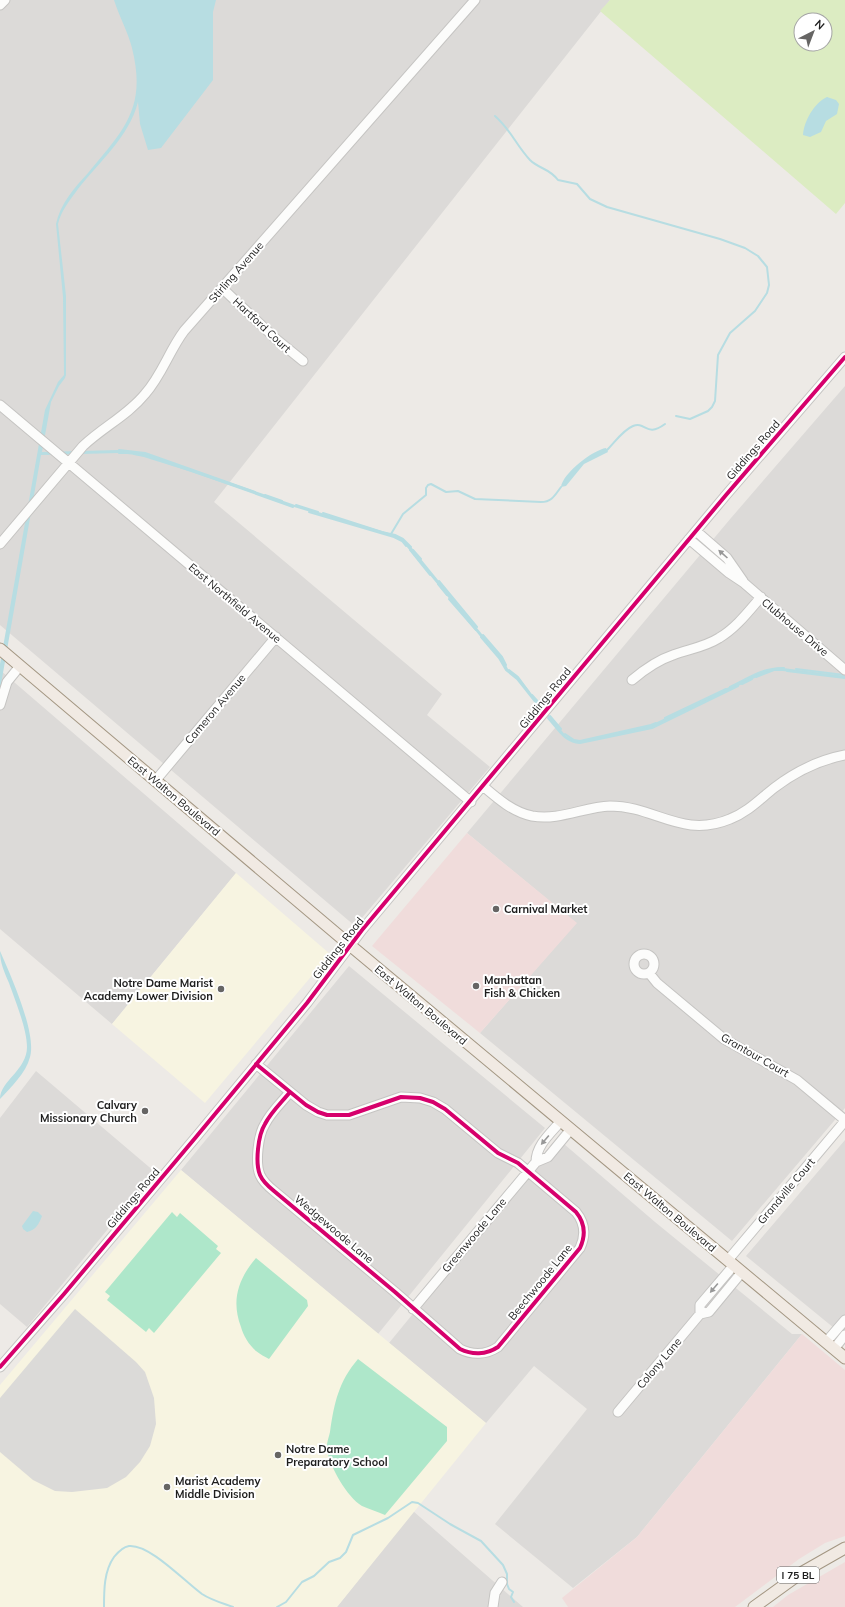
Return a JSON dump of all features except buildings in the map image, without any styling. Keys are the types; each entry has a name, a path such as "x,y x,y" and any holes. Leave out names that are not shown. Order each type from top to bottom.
{"main road":[{"name":"East Walton Boulevard","path":"0,649 351,946 845,1358"},
{"name":"I 75 BL","path":"754,1607 801,1573 845,1548"}],"street":[{"path":"0,5 5,0"},
{"name":"Stirling Avenue","path":"0,544 68,462 88,441 125,414 143,397 156,380 180,337 475,0"},
{"name":"Hartford Court","path":"222,288 279,342 303,361"},
{"name":"Giddings Road","path":"0,1367 69,1288 307,1003 351,946 689,539 845,357"},
{"name":"East Northfield Avenue","path":"0,404 471,802"},
{"name":"Clubhouse Drive","path":"696,531 727,558 744,584"},
{"name":"Clubhouse Drive","path":"689,539 760,597 845,670"},
{"path":"632,680 647,668 662,660 703,646 719,638 740,620 760,597"},
{"name":"Cameron Avenue","path":"155,781 276,637"},
{"path":"0,705 7,682 20,666"},
{"path":"484,787 520,813 535,817 552,817 590,808 616,807 641,811 680,824 706,825 724,822 742,814 779,784 798,772 826,760 845,755"},
{"name":"Grantour Court","path":"649,973 656,982 721,1037 797,1080 845,1120"},
{"name":"Beechwoode Lane","path":"256,1064 313,1110 327,1115 338,1116 355,1114 401,1097 415,1097 429,1100 442,1106 498,1153 510,1158 528,1171 578,1214 584,1227 584,1237 582,1244 573,1257 501,1344 490,1351 471,1353"},
{"name":"Wedgewoode Lane","path":"290,1092 267,1120 262,1130 258,1158 259,1171 262,1178 274,1191 395,1292 455,1346 471,1353"},
{"name":"Grandville Court","path":"735,1266 845,1120"},
{"name":"Greenwoode Lane","path":"536,1162 538,1148 561,1121"},
{"name":"Greenwoode Lane","path":"413,1309 528,1171 536,1162 548,1157 571,1129"},
{"name":"Colony Lane","path":"618,1412 700,1314 700,1305 735,1266"},
{"path":"830,1345 845,1320"},
{"path":"830,1345 845,1336"},
{"path":"493,1607 495,1593 502,1582"}],"shaded area":[{"path":"0,0 610,0 214,502 442,694 427,715 490,767 355,926 0,625"},
{"path":"845,386 845,1108 732,1241 480,1033 576,923 467,833 731,518"},
{"path":"0,670 236,873 112,1024 0,929"},
{"path":"467,833 577,923 480,1033 372,946"},
{"name":"Notre Dame Marist Academy Lower Division","path":"236,873 330,954 205,1103 112,1024"},
{"path":"349,966 545,1128 378,1334 181,1170"},
{"path":"36,1071 155,1172 27,1327 0,1304 0,1118"},
{"path":"557,1138 655,1222 792,1334 802,1334 637,1537 573,1588 495,1524 587,1409 534,1366 486,1423 389,1343"},
{"path":"845,1140 845,1337 746,1256"},
{"path":"181,1170 486,1423 337,1607 0,1607 0,1385"},
{"path":"75,1309 136,1362 145,1372 154,1398 156,1424 150,1446 140,1462 126,1477 107,1488 72,1492 55,1491 33,1480 0,1452 0,1398"},
{"path":"802,1334 845,1370 845,1536 825,1543 799,1559 735,1607 568,1607 562,1598 637,1537"},
{"path":"413,1511 523,1607 337,1607"},
{"path":"845,1562 845,1607 773,1607 788,1595"}],"green space":[{"path":"610,0 845,0 845,203 836,214 600,11"},
{"path":"172,1212 177,1217 180,1213 218,1246 216,1249 221,1253 154,1333 149,1328 146,1332 107,1300 110,1296 105,1292"},
{"path":"256,1258 307,1300 308,1306 269,1359 251,1346 242,1330 238,1317 238,1291 245,1274"},
{"path":"358,1359 447,1427 447,1441 385,1515 356,1502 345,1489 335,1473 327,1450 333,1411 338,1393 346,1376"}],"water":[{"path":"114,0 216,0 213,12 213,80 161,148 148,150 140,124 138,102 134,115 121,138 78,189 61,215 58,224 66,296 66,375 51,402 42,452 119,450 145,453 295,505 395,535 403,539 502,657 508,669 518,677 566,736 574,740 580,741 651,725 764,670 783,668 845,676 845,678 774,670 652,728 580,743 573,742 565,738 517,679 506,670 499,658 402,541 394,537 294,507 144,456 119,453 41,455 0,690 0,664 45,410 58,382 64,375 63,297 56,224 64,203 122,130 134,103 137,87 136,69 132,48"},
{"path":"827,97 836,100 839,104 837,114 826,121 821,132 810,137 803,135 805,124 810,113 822,100"},
{"path":"606,448 608,452 584,464 566,486 561,487 567,475 579,463 594,453"},
{"path":"0,951 26,1019 30,1034 31,1046 30,1057 25,1069 18,1080 0,1099 4,1087 23,1062 27,1047 23,1023 3,967"},
{"path":"33,1211 38,1212 42,1216 37,1226 33,1230 27,1232 22,1226"}],"waterway":[{"path":"495,116 501,121 530,160 551,173 558,180 577,184 590,199 607,207 720,239 745,248 758,256 767,267 769,285 767,293 755,311 730,333 718,355 715,401 712,407 708,411 690,419 676,416"},
{"path":"607,450 622,433 633,426 637,425 654,430 665,424"},
{"path":"119,450 145,453 255,492"},
{"path":"119,453 128,453"},
{"path":"134,454 192,471 293,507"},
{"path":"391,534 403,514 426,495 426,488 431,484 446,492 458,491 475,499 541,502 551,499 561,487"},
{"path":"265,495 282,501"},
{"path":"296,505 318,512"},
{"path":"309,512 394,537 402,541 406,546"},
{"path":"323,513 395,535 403,539 411,547"},
{"path":"410,550 430,575"},
{"path":"413,550 421,559"},
{"path":"439,581 477,627"},
{"path":"438,584 447,595"},
{"path":"449,599 476,630"},
{"path":"483,635 502,657 506,665"},
{"path":"481,637 499,658 506,670 517,679 540,708"},
{"path":"730,687 763,671 784,668"},
{"path":"796,669 844,675"},
{"path":"509,670 518,677 529,692"},
{"path":"756,677 774,670 782,670"},
{"path":"787,671 845,678"},
{"path":"742,684 752,679"},
{"path":"548,718 565,738 580,743 652,728 738,686"},
{"path":"665,718 726,689"},
{"path":"532,695 542,706"},
{"path":"550,716 561,729"},
{"path":"565,734 574,740 580,741 656,723"},
{"path":"277,1607 286,1602 302,1582 314,1576 329,1562 340,1558 346,1552 353,1535 388,1518 412,1502 418,1503 450,1524 481,1541 503,1565 507,1574 507,1584 509,1589 513,1592 511,1597 514,1602"},
{"path":"104,1607 106,1574 108,1568 117,1553 129,1546 147,1551 157,1557 202,1594 213,1600 233,1607"}],"cycle path":[{"path":"0,1367 64,1294 196,1137 307,1003 362,930 726,495 845,357"},
{"path":"256,1064 306,1105 327,1115 349,1115 401,1097 420,1098 433,1102 445,1109 498,1153 518,1163 576,1212 584,1229 580,1248 498,1347 484,1353 474,1353 460,1349 395,1292 270,1188 263,1180 258,1170 258,1149 261,1135 270,1115 290,1092"}],"place":[{"name":"Carnival Market","path":"496,909"},
{"name":"Manhattan Fish & Chicken","path":"476,986"},
{"name":"Notre Dame Marist Academy Lower Division","path":"221,989"},
{"name":"Calvary Missionary Church","path":"145,1111"},
{"name":"Notre Dame Preparatory School","path":"278,1455"},
{"name":"Marist Academy Middle Division","path":"167,1487"}]}
